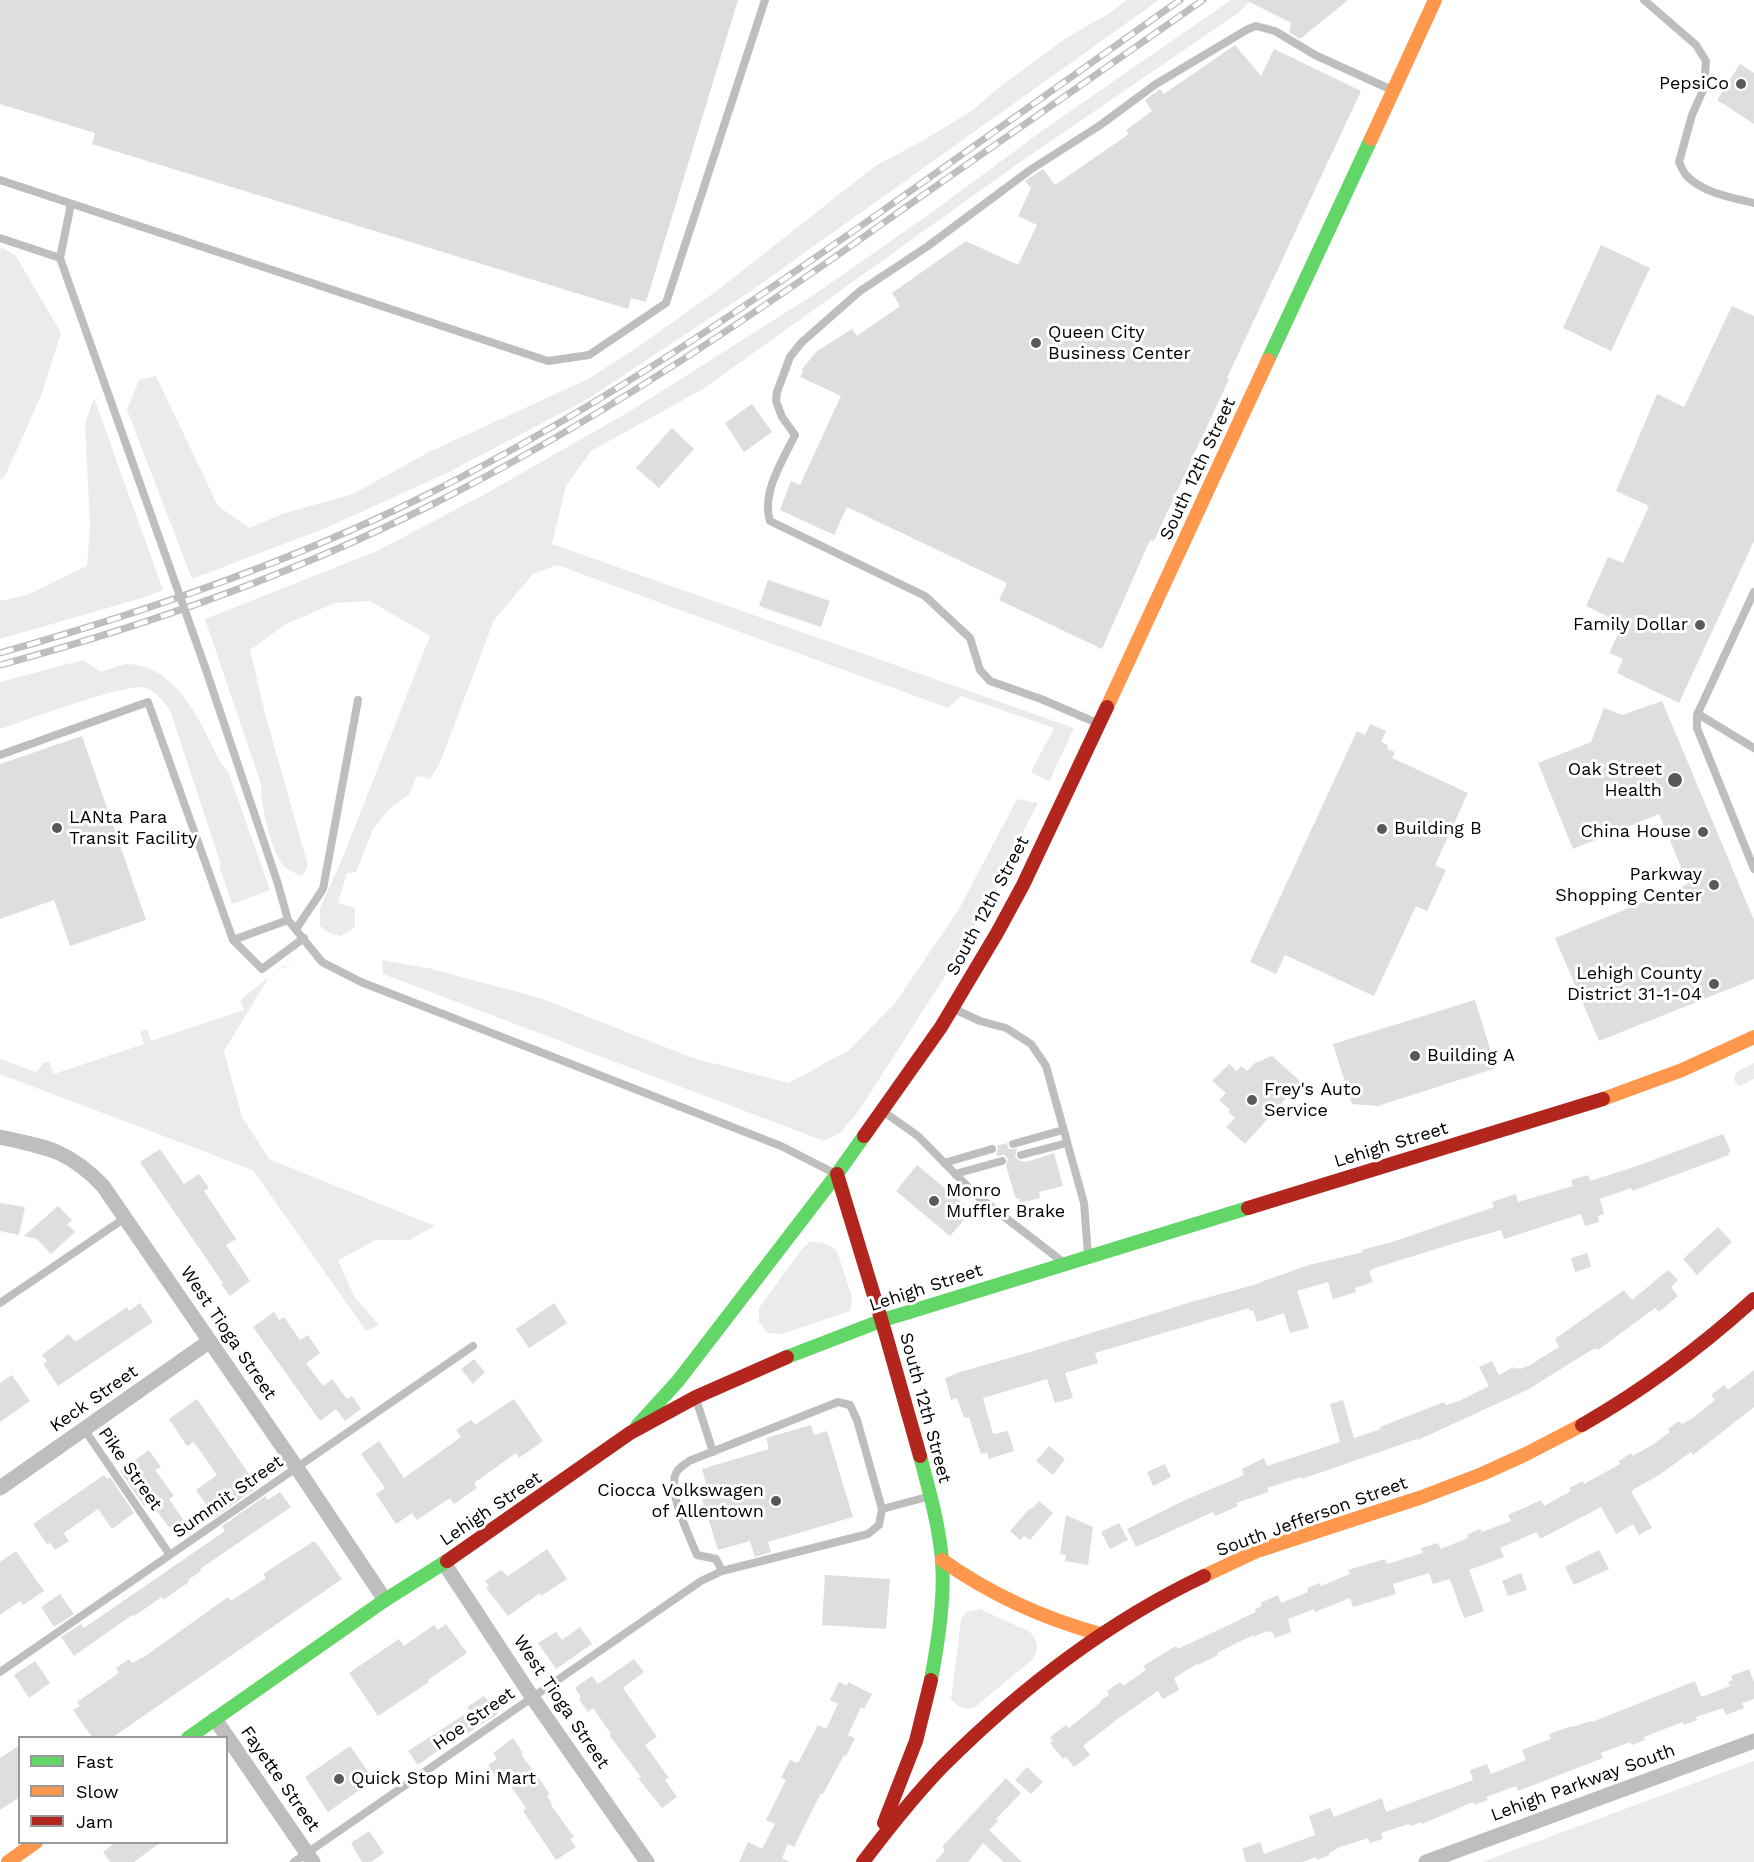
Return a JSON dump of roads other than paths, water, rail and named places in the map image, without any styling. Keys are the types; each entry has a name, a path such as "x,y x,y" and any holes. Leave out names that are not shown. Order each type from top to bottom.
{"main road":[{"name":"South 12th Street","path":"867,1856 903,1777 922,1722 935,1665 940,1628 942,1560 930,1496 883,1320 837,1174 883,1111 952,1008 1023,885 1435,0"},
{"name":"Lehigh Street","path":"190,1736 630,1433 696,1397 752,1371 883,1320 1619,1094 1682,1070 1754,1037"},
{"path":"630,1433 678,1381 837,1174"},
{"name":"South Jefferson Street","path":"867,1856 927,1784 981,1731 1100,1634 1170,1593 1253,1553 1439,1491 1494,1470 1547,1444 1648,1385 1695,1350 1754,1299"},
{"path":"942,1560 969,1581 1014,1605 1060,1624 1100,1634"},
{"path":"8,1862 33,1844"}],"street":[{"name":"West Tioga Street","path":"0,1137 50,1148 87,1169 104,1186 385,1600"},
{"name":"Keck Street","path":"0,1488 210,1341"},
{"name":"West Tioga Street","path":"444,1563 532,1697 647,1862"},
{"name":"Fayette Street","path":"215,1719 227,1736"},
{"name":"Fayette Street","path":"228,1738 310,1857"},
{"name":"Lehigh Parkway South","path":"1426,1862 1754,1741"}],"lane":[{"path":"0,180 548,361 589,355 666,303 765,0"},
{"path":"1644,0 1696,45 1706,61 1704,88 1692,115 1679,162 1687,176 1704,187 1731,198 1754,203"},
{"path":"1099,724 1041,699 990,681 980,670 970,638 925,596 770,521 767,511 771,488 795,435 782,417 776,401 790,357 801,343 860,291 928,246 1030,170 1099,126 1156,84 1248,29 1256,26 1275,31 1315,55 1394,90"},
{"path":"71,204 60,258 205,667 288,920 322,962 361,982 781,1146 837,1174"},
{"path":"0,238 60,258"},
{"path":"1754,592 1698,714 1697,728 1754,869"},
{"path":"296,929 323,889 358,700"},
{"path":"0,755 148,702 233,940 262,969 304,938"},
{"path":"1698,714 1754,748"},
{"path":"233,940 288,920"},
{"path":"952,1008 1006,1028 1031,1044 1046,1066 1084,1203 1088,1256"},
{"path":"883,1111 918,1136 976,1195 1065,1263"},
{"path":"1012,1144 1063,1130"},
{"path":"1021,1155 1067,1143"},
{"path":"944,1163 992,1149"},
{"path":"954,1174 1002,1161"},
{"path":"0,1304 125,1218"},
{"name":"Summit Street","path":"0,1672 473,1346"},
{"path":"696,1397 713,1452"},
{"path":"722,1571 716,1559 697,1555 676,1500 674,1484 677,1471 689,1461 838,1402 850,1405 857,1420 882,1509 930,1496"},
{"name":"Pike Street","path":"84,1429 171,1555"},
{"name":"Hoe Street","path":"294,1862 310,1857 532,1697 701,1581 722,1571 868,1534 879,1525 882,1509"}],"railway":[{"path":"0,653 159,604 315,546 366,524 477,469 656,364 771,288 1180,0"},
{"path":"0,665 108,634 268,578 372,533 486,476 610,405 730,328 1203,0"}],"place":[{"name":"PepsiCo","path":"1741,84"},
{"name":"Queen City Business Center","path":"1036,343"},
{"name":"Family Dollar","path":"1700,625"},
{"name":"Oak Street Health","path":"1675,780"},
{"name":"LANta Para Transit Facility","path":"57,828"},
{"name":"Building B","path":"1382,829"},
{"name":"China House","path":"1703,832"},
{"name":"Parkway Shopping Center","path":"1714,885"},
{"name":"Lehigh County District 31-1-04","path":"1714,984"},
{"name":"Building A","path":"1415,1056"},
{"name":"Frey's Auto Service","path":"1252,1100"},
{"name":"Monro Muffler Brake","path":"934,1201"},
{"name":"Ciocca Volkswagen of Allentown","path":"776,1501"},
{"name":"Quick Stop Mini Mart","path":"339,1779"}]}
